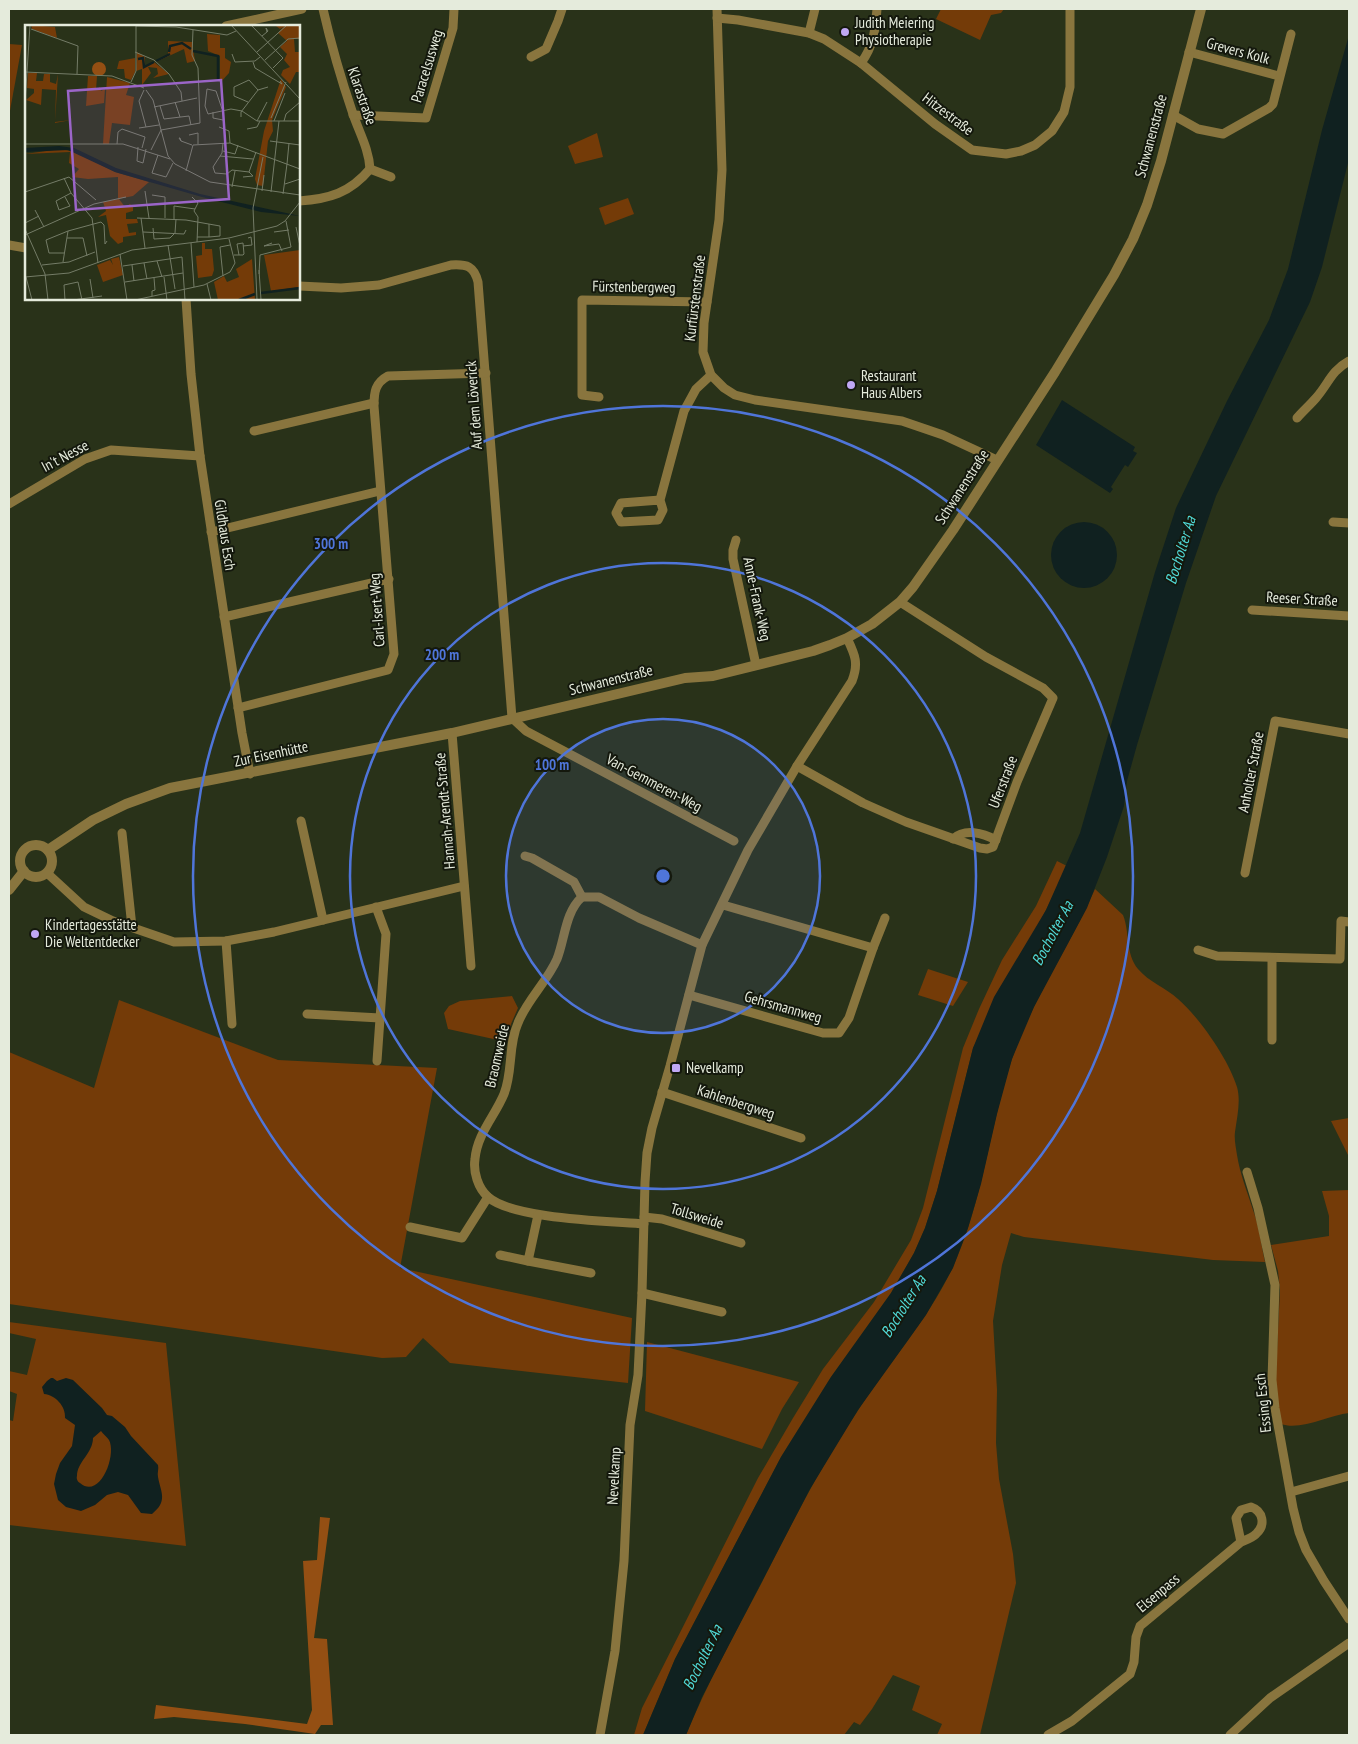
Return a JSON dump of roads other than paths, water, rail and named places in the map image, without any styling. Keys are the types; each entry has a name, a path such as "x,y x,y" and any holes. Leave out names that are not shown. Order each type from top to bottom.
{"street":[{"path":"230,25 302,9"},
{"name":"Klarastraße","path":"324,9 331,46 353,116 370,159 370,169"},
{"name":"Paracelsusweg","path":"353,116 426,118 453,28 454,9"},
{"path":"531,57 546,49 562,9"},
{"path":"808,33 815,9"},
{"path":"861,63 873,41 877,9"},
{"name":"Hitzestraße","path":"717,13 738,20 808,33 824,39 861,63 935,124 972,150 1006,154 1021,151 1052,132 1064,112 1070,87 1070,9"},
{"name":"Schwanenstraße","path":"512,718 559,709 684,678 713,676 813,651 847,638 872,624 900,602 913,587 953,530 1055,372 1114,275 1147,205 1161,161 1200,9"},
{"name":"Kurfürstenstraße","path":"717,13 722,170 718,227 707,302 703,352 712,375 724,388 735,395 755,400 902,421 943,435 998,460"},
{"name":"Grevers Kolk","path":"1173,115 1198,129 1223,134 1269,108 1272,104 1291,34"},
{"name":"Grevers Kolk","path":"1189,52 1279,76"},
{"path":"300,201 323,199 342,193 362,178 370,169 391,177"},
{"path":"9,245 25,248"},
{"name":"Auf dem Löverick","path":"300,286 341,288 380,285 451,265 462,264 468,266 476,274 486,373 512,718"},
{"name":"Gildhaus Esch","path":"186,300 200,456 238,708 250,774"},
{"name":"Fürstenbergweg","path":"599,397 582,395 582,300 707,302"},
{"path":"1297,418 1316,398 1338,367 1349,360"},
{"name":"Carl-Isert-Weg","path":"238,708 388,670 394,654 374,403 377,387 380,381 388,376 486,373"},
{"path":"660,500 621,503 616,513 621,522 658,520 663,510 660,500 684,411 696,389 712,375"},
{"path":"254,431 374,403"},
{"name":"In't Nesse","path":"9,504 85,460 110,450 200,456"},
{"path":"211,532 380,491"},
{"path":"1332,522 1349,523"},
{"name":"Anne-Frank-Weg","path":"736,540 733,559 756,665"},
{"path":"224,617 389,580"},
{"name":"Uferstraße","path":"900,602 986,657 1043,688 1054,698 1017,782 996,840"},
{"name":"Reeser Straße","path":"1252,610 1349,616"},
{"name":"Nevelkamp","path":"600,1735 615,1651 624,1562 630,1424 638,1375 647,1153 652,1128 702,945 748,850 852,681 856,670 856,661 847,638"},
{"name":"Zur Eisenhütte","path":"48,850 93,820 126,804 170,788 250,774 452,733 512,718"},
{"name":"Van-Gemmeren-Weg","path":"512,718 526,731 734,841"},
{"name":"Anholter Straße","path":"1245,873 1275,721 1349,734"},
{"name":"Hannah-Arendt-Straße","path":"452,733 471,966"},
{"path":"798,766 863,803 906,822 953,839 987,849 993,847 996,840 985,834 968,832 958,835 953,839"},
{"path":"301,820 323,920"},
{"path":"122,834 132,927"},
{"path":"37,845 43,846 48,850 52,862 47,873 35,877 24,871 20,860 26,849 37,845"},
{"path":"525,856 532,858 574,882 582,897 599,897 639,918 702,945"},
{"path":"9,890 24,871"},
{"name":"Hannah-Arendt-Straße","path":"47,873 84,907 113,921 174,942 226,941 274,932 464,886"},
{"name":"Braomweide","path":"488,1197 475,1173 475,1158 478,1144 484,1127 504,1092 517,1024 557,959 572,910 582,897"},
{"path":"723,905 873,948"},
{"path":"376,907 386,934 377,1061"},
{"name":"Gehrsmannweg","path":"689,995 823,1033 839,1034 850,1018 884,918"},
{"path":"1198,950 1218,956 1344,960 1341,921 1349,922"},
{"path":"226,941 232,1024"},
{"path":"1272,958 1272,1040"},
{"path":"307,1014 380,1018"},
{"name":"Kahlenbergweg","path":"662,1092 802,1138"},
{"name":"Essing Esch","path":"1247,1172 1260,1216 1275,1285 1272,1380 1275,1408 1299,1532 1306,1550 1349,1619"},
{"path":"410,1227 462,1238 488,1197 505,1206 538,1215 644,1220"},
{"path":"528,1261 538,1215"},
{"name":"Tollsweide","path":"644,1220 662,1219 741,1243"},
{"path":"500,1256 591,1273"},
{"path":"642,1292 722,1312"},
{"path":"1291,1492 1349,1476"},
{"name":"Elsenpass","path":"1048,1735 1080,1715 1130,1674 1134,1662 1136,1637 1140,1626 1241,1542"},
{"path":"1230,1735 1270,1698 1349,1643"}],"water":[{"name":"Bocholter Aa","path":"1349,35 1349,159 1322,267 1310,302 1216,496 1186,583 1137,745 1127,781 1124,806 1107,857 1087,908 1034,1007 1012,1059 981,1184 968,1228 953,1268 926,1315 858,1410 810,1489 702,1697 686,1735 643,1735 675,1659 781,1457 831,1377 891,1293 914,1253 925,1228 937,1191 973,1048 994,997 1046,910 1080,833 1155,572 1176,508 1227,401 1269,320 1288,269 1322,130"},
{"path":"1062,400 1135,447 1133,451 1137,453 1128,467 1125,465 1111,487 1113,489 1110,493 1036,445"},
{"path":"1084,522 1097,525 1107,532 1114,542 1117,555 1114,568 1107,578 1097,585 1084,588 1071,585 1061,578 1054,568 1051,555 1054,542 1061,532 1071,525"},
{"path":"51,1378 57,1381 66,1378 73,1380 107,1415 112,1416 125,1427 158,1465 162,1501 152,1514 141,1513 128,1495 118,1492 107,1495 95,1505 81,1511 66,1507 58,1500 54,1484 56,1474 60,1463 72,1446 75,1425 65,1418 64,1409 59,1402 52,1396 44,1394 42,1387","holes":["101,1431 109,1440 111,1447 109,1465 100,1481 94,1486 87,1487 78,1481 78,1471 93,1438"]}],"place":[{"name":"Judith Meiering Physiotherapie","path":"845,32"},
{"name":"Restaurant Haus Albers","path":"851,385"},
{"name":"Kindertagesstätte Die Weltentdecker","path":"35,934"},
{"name":"Nevelkamp","path":"676,1068"}]}
